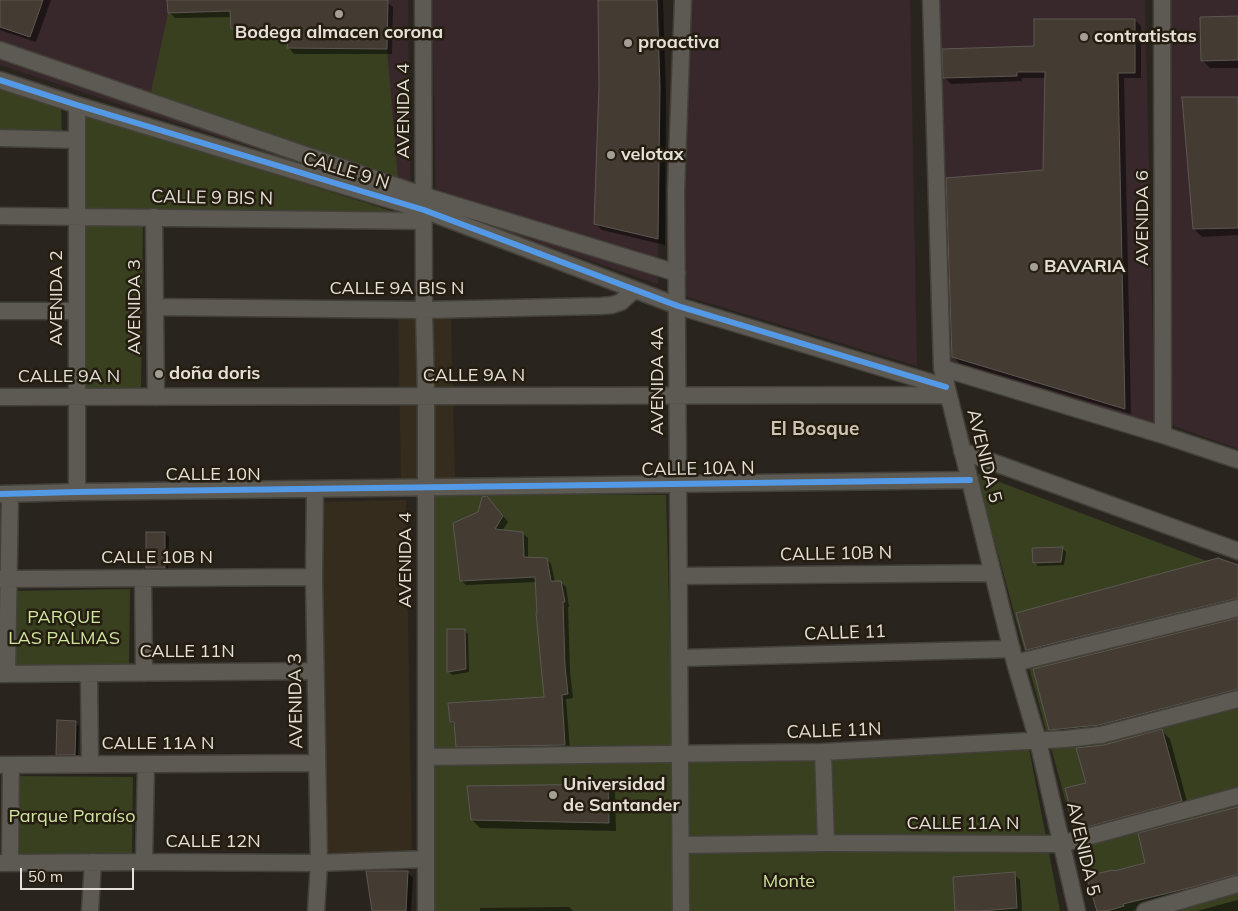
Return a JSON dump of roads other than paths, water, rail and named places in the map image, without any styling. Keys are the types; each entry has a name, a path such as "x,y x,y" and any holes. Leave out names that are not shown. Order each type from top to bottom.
{"street":[{"name":"AVENIDA 4","path":"423,0 426,396 426,911"},
{"name":"AVENIDA 4A","path":"681,911 676,191 683,0"},
{"name":"AVENIDA 5","path":"931,0 942,368 992,573 1038,741 1077,911"},
{"name":"AVENIDA 6","path":"1162,0 1163,436"},
{"name":"CALLE 9 N","path":"0,50 678,306 947,391"},
{"name":"CALLE 9 N","path":"0,80 77,105 424,209 677,274"},
{"name":"AVENIDA 2","path":"77,105 77,492"},
{"path":"0,138 77,140"},
{"name":"CALLE 9 BIS N","path":"0,216 154,217 424,209"},
{"name":"AVENIDA 3","path":"154,217 156,397"},
{"name":"CALLE 9A BIS N","path":"155,307 424,310 612,305 621,302 634,290"},
{"path":"0,311 77,311"},
{"path":"942,368 1238,460"},
{"name":"CALLE 9A N","path":"0,397 678,395 947,391"},
{"path":"962,451 1238,551"},
{"name":"CALLE 10A N","path":"426,487 970,480"},
{"name":"CALLE 10N","path":"5,494 426,487"},
{"name":"AVENIDA 3","path":"316,489 314,577 319,863 316,911"},
{"path":"3,674 5,494"},
{"name":"CALLE 10B N","path":"679,576 992,573"},
{"name":"CALLE 10B N","path":"4,579 314,577"},
{"path":"143,578 144,673"},
{"name":"CALLE 11","path":"680,658 1014,656 1238,608"},
{"name":"CALLE 11N","path":"3,674 315,671"},
{"path":"89,673 90,764"},
{"name":"CALLE 11N","path":"426,757 823,752 1038,741 1101,735 1238,700"},
{"path":"823,752 826,843"},
{"name":"CALLE 11A N","path":"5,765 317,764"},
{"path":"5,765 5,862"},
{"path":"144,862 146,765"},
{"name":"CALLE 11A N","path":"681,845 826,843 1061,844 1238,796"},
{"name":"CALLE 12N","path":"5,862 319,863 426,859"},
{"path":"90,911 93,862"},
{"path":"1144,911 1238,884"}],"place":[{"name":"Bodega almacen corona","path":"339,14"},
{"name":"contratistas","path":"1084,37"},
{"name":"proactiva","path":"628,43"},
{"name":"velotax","path":"611,155"},
{"name":"BAVARIA","path":"1034,267"},
{"name":"doña doris","path":"159,374"},
{"name":"Universidad de Santander","path":"553,795"}],"district":[{"name":"El Bosque","path":"815,429"}],"park label":[{"name":"PARQUE LAS PALMAS","path":"64,628"},
{"name":"Parque Paraíso","path":"72,817"},
{"name":"Monte","path":"789,882"}]}
